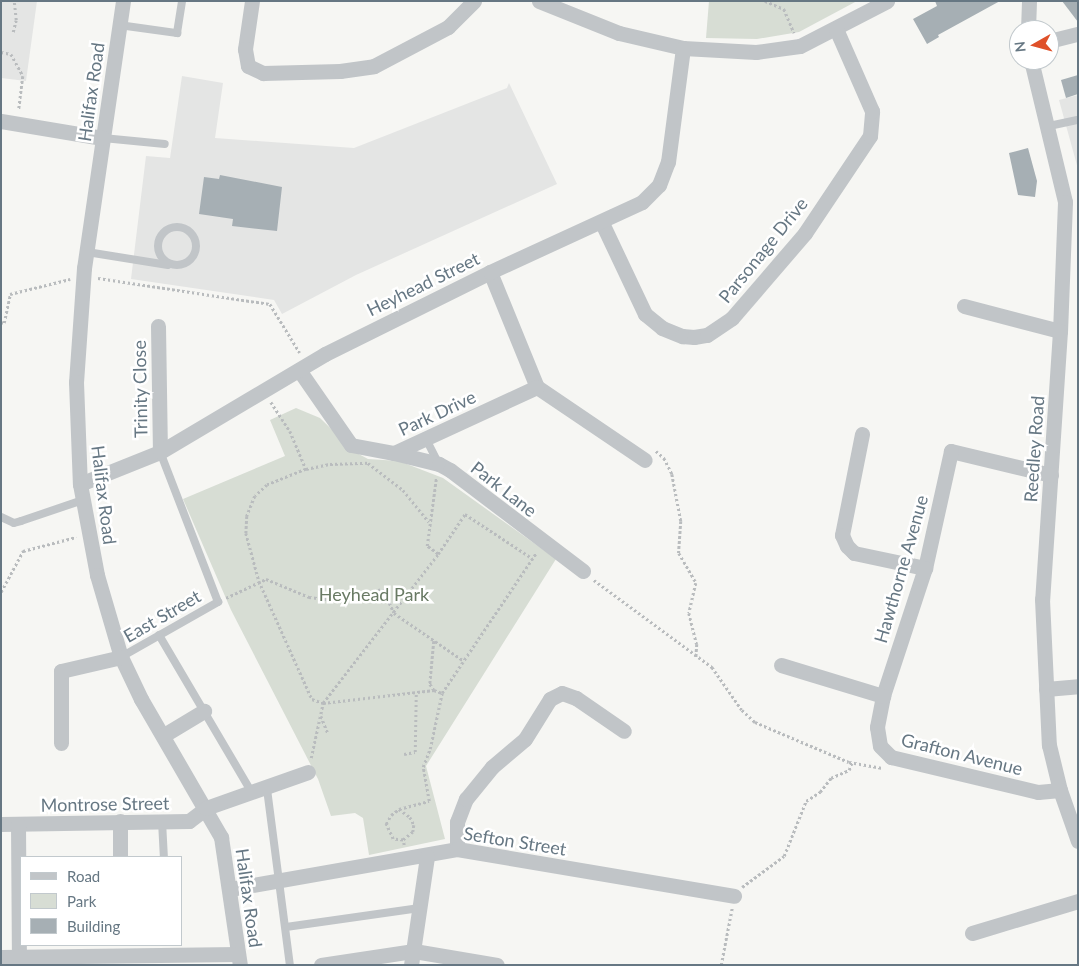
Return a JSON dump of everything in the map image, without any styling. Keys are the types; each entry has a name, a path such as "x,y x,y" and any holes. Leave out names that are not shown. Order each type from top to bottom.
{"street":[{"name":"Halifax Road","path":"123,1 83,276 76,382 80,484 97,575 121,657 141,699 164,735 221,837 239,960"},
{"path":"252,1 245,49 248,66 263,73 340,71 374,66 448,26 474,1"},
{"path":"539,1 619,33 682,48 756,52 800,46 888,1"},
{"path":"1028,20 1029,1"},
{"name":"Parsonage Drive","path":"602,223 645,314 662,328 682,336 700,336 732,318 805,233 870,136 872,111 836,28"},
{"path":"1059,39 1078,34"},
{"name":"Heyhead Street","path":"80,484 160,452 303,368 490,272 602,223 642,202 659,185 668,162 682,48"},
{"name":"Reedley Road","path":"1034,70 1065,202 1060,331 1042,599 1049,745 1060,790 1078,841"},
{"path":"1,121 103,138"},
{"path":"490,272 537,387 645,460"},
{"path":"964,306 1060,331"},
{"name":"Trinity Close","path":"158,326 160,452"},
{"name":"Park Drive","path":"303,368 351,445 394,454 537,387"},
{"path":"862,434 842,535 847,546 854,553 925,568"},
{"name":"Hawthorne Avenue","path":"883,696 925,568 951,451 1051,474"},
{"name":"Park Lane","path":"394,454 439,464 542,543 583,571"},
{"path":"61,743 61,671 121,657"},
{"path":"781,665 883,696"},
{"path":"1046,689 1078,686"},
{"path":"457,849 457,822 466,799 492,767 525,739 550,699 562,693 576,698 624,731"},
{"name":"Grafton Avenue","path":"883,696 877,728 880,746 891,757 1038,792 1060,790"},
{"path":"164,735 204,711"},
{"name":"Montrose Street","path":"1,824 189,821 206,808 267,789 308,772"},
{"path":"120,821 120,856"},
{"path":"18,824 19,961"},
{"name":"Sefton Street","path":"230,889 407,860 457,849 734,896"},
{"path":"413,958 427,856"},
{"path":"972,934 1078,900"},
{"path":"1,957 19,961 121,950 169,950 186,960 239,960"},
{"path":"321,965 413,958 497,965"}],"lane":[{"path":"119,25 177,33 182,1"},
{"path":"1048,126 1078,120"},
{"path":"103,138 165,144"},
{"path":"87,252 170,265 181,266 191,260 196,250 195,239 188,230 178,226 167,229 159,237 157,248 161,258 170,265"},
{"path":"426,439 439,464"},
{"path":"160,452 218,602"},
{"path":"1,516 14,522 21,522 83,500"},
{"name":"East Street","path":"121,657 218,602"},
{"path":"159,636 252,794"},
{"path":"267,789 290,965"},
{"path":"162,821 164,856"},
{"path":"286,927 420,908"}],"path":[{"path":"13,32 16,20 14,1"},
{"path":"765,1 784,9 800,46"},
{"path":"1,52 11,54 23,76 18,124"},
{"path":"1,322 4,323 10,294 83,276 270,304 303,368"},
{"path":"264,391 290,431 306,469"},
{"path":"645,460 656,450 664,458 676,489 682,528 677,544 679,553 696,583 689,613 697,644 696,657"},
{"path":"429,522 403,490 368,464 330,464 306,469 267,485 255,496 246,516 246,534 259,581 312,699 323,703 434,690 442,693"},
{"path":"438,554 427,546 439,464"},
{"path":"308,772 323,703 394,613 465,514 532,558"},
{"path":"1,592 23,551 89,533"},
{"path":"400,810 410,817 414,825 413,832 403,840 393,839 387,832 386,824 391,815 400,810 428,802 423,767 430,749 442,693 542,543"},
{"path":"583,571 712,668 742,710 755,722 852,762 886,769 891,757"},
{"path":"218,602 266,579 308,597 334,600 383,589 394,613 464,661"},
{"path":"434,641 430,684 434,690"},
{"path":"404,754 415,752 416,692"},
{"path":"320,715 328,733"},
{"path":"721,965 735,892 784,856 806,801 820,792 831,778 849,770 852,762"},
{"path":"403,840 407,860"}],"shaded area":[{"path":"1,1 37,1 26,81 1,78"},
{"path":"182,76 223,83 215,138 354,148 507,88 509,83 557,184 356,275 282,314 274,300 131,279 146,156 170,158"},
{"path":"1078,95 1078,169 1059,100"}],"green space":[{"path":"709,1 857,1 799,32 757,39 706,38"},
{"name":"Heyhead Park","path":"296,408 320,418 355,452 368,459 399,461 443,478 556,559 426,766 445,839 369,855 363,818 355,813 331,816 318,779 231,610 183,499 285,456 270,420"}],"building":[{"path":"935,1 1000,1 938,35 939,37 927,44 913,19 937,6"},
{"path":"1062,1 1078,1 1078,22"},
{"path":"1078,75 1078,94 1066,98 1061,80"},
{"path":"1028,148 1037,181 1035,197 1018,195 1009,153"},
{"path":"220,175 282,187 277,231 232,226 233,219 199,214 204,177 219,179"}]}
